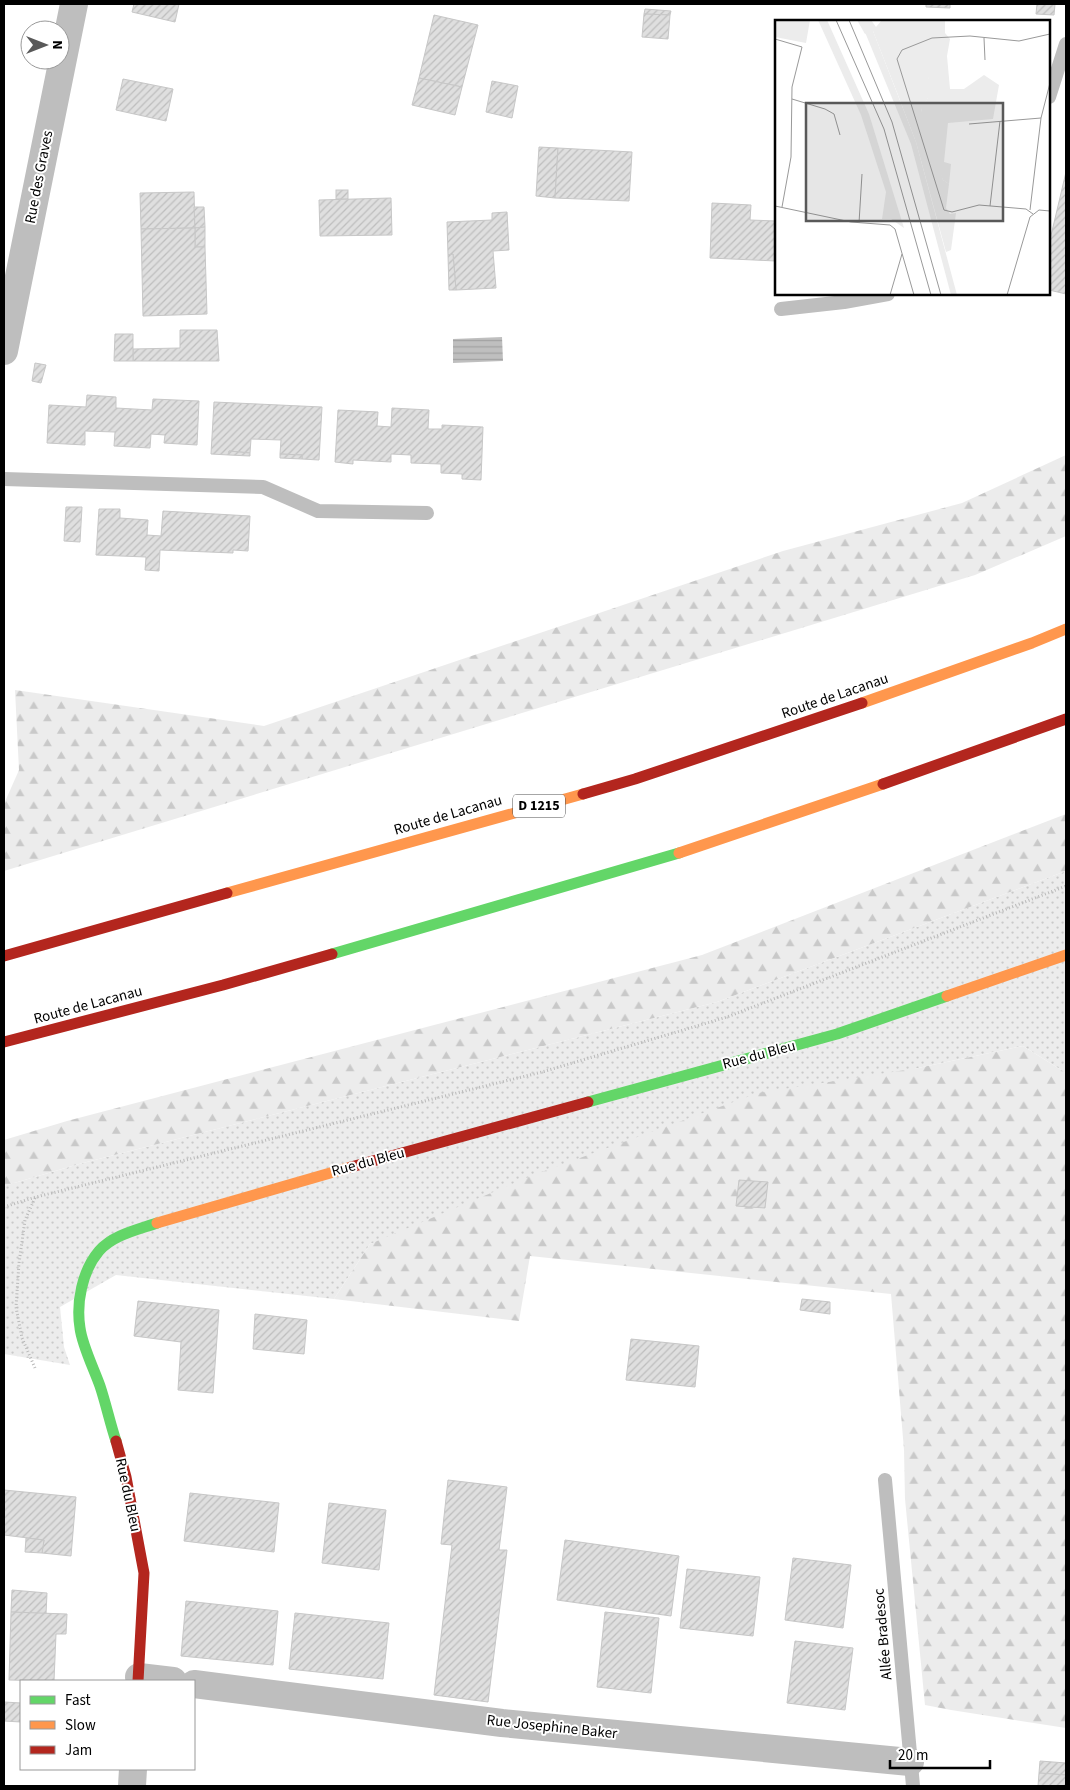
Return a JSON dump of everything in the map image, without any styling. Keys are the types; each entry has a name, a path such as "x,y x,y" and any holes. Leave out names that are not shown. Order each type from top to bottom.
{"main road":[{"name":"Route de Lacanau","path":"4,956 635,779 840,711 1032,643 1066,629"},
{"name":"Route de Lacanau","path":"4,1042 223,985 654,861 897,780 1066,719"},
{"name":"Rue du Bleu","path":"138,1679 144,1572 126,1477 100,1388 80,1329 79,1306 82,1286 89,1267 99,1251 119,1236 185,1214 837,1034 1066,955"}],"street":[{"name":"Rue des Graves","path":"4,351 74,4"},
{"path":"138,1679 156,1680"},
{"name":"Rue Josephine Baker","path":"195,1684 912,1774"},
{"path":"132,1786 133,1770"}],"lane":[{"path":"1050,94 1066,44"},
{"path":"781,309 844,302 882,295"},
{"path":"4,479 263,487 318,511 427,513"},
{"name":"Allée Bradesoc","path":"885,1480 912,1774"}],"path":[{"path":"4,1207 36,1197 542,1072 727,1017 1066,886"},
{"path":"35,1368 22,1338 16,1307 19,1263 25,1220 36,1197"}],"green space":[{"path":"1066,455 1066,536 975,575 4,871 4,804 19,770 15,690 264,726 783,551 962,503"},
{"path":"1066,814 1066,871 717,1002 79,1164 4,1186 4,1140 67,1121 702,955"},
{"path":"1066,871 1066,1073 1023,1046 918,1068 370,1244 334,1299 116,1275 60,1307 64,1347 70,1365 4,1354 4,1186 79,1164 717,1002"},
{"path":"1023,1046 1066,1073 1066,1728 925,1705 905,1499 904,1450 891,1294 530,1256 519,1321 334,1299 370,1244 536,1174 758,1093 918,1068"}],"shaded area":[{"path":"502,337 503,361 453,363 453,339"}],"building":[{"path":"134,4 179,4 175,22 132,12"},
{"path":"926,4 950,4 950,8 926,7"},
{"path":"1037,4 1055,4 1054,15 1036,14"},
{"path":"645,9 671,11 670,15 644,14"},
{"path":"644,14 670,15 668,39 642,37"},
{"path":"434,15 478,25 462,87 419,78"},
{"path":"419,78 462,87 455,115 412,105"},
{"path":"123,79 173,89 166,121 116,110"},
{"path":"492,81 518,86 512,118 486,112"},
{"path":"539,147 558,148 555,198 536,196"},
{"path":"558,148 632,152 629,201 555,198"},
{"path":"1066,172 1066,294 1050,290 1050,240"},
{"path":"336,190 348,190 348,199 336,199"},
{"path":"194,192 195,228 141,229 140,193"},
{"path":"391,198 392,235 320,236 319,200"},
{"path":"712,203 751,205 750,220 775,221 775,261 710,258"},
{"path":"194,207 204,207 205,227 195,228"},
{"path":"507,212 509,250 493,251 496,288 456,290 453,254 448,255 447,222 492,220 492,213"},
{"path":"205,227 205,247 195,247 195,228"},
{"path":"195,228 195,247 205,247 207,314 143,316 141,229"},
{"path":"453,254 456,290 449,290 448,255"},
{"path":"180,330 217,330 219,361 133,361 133,349 180,348"},
{"path":"115,334 133,334 133,361 114,361"},
{"path":"35,363 46,365 41,383 32,381"},
{"path":"87,395 116,397 116,408 152,410 153,399 199,401 197,445 164,443 165,435 151,434 150,448 114,446 115,432 85,431 85,445 47,443 49,405 86,407"},
{"path":"214,402 322,407 319,460 302,459 302,455 280,454 281,440 251,439 250,453 229,451 229,455 211,454"},
{"path":"392,408 429,410 428,429 442,429 442,425 483,427 481,480 462,479 462,474 441,473 441,464 411,463 411,455 391,454 391,462 353,460 353,464 335,462 338,410 378,412 377,426 391,427"},
{"path":"229,451 250,453 250,456 229,455"},
{"path":"280,454 302,455 302,459 280,458"},
{"path":"66,507 82,507 80,542 64,541"},
{"path":"99,509 120,509 120,518 148,520 147,535 161,536 163,511 250,516 248,551 233,550 233,553 160,550 159,571 145,570 146,557 96,555"},
{"path":"739,1180 768,1182 765,1208 736,1206"},
{"path":"802,1299 830,1302 830,1314 800,1310"},
{"path":"138,1301 219,1310 213,1393 178,1390 181,1342 134,1336"},
{"path":"255,1314 307,1320 304,1354 253,1349"},
{"path":"631,1339 699,1346 695,1387 626,1380"},
{"path":"448,1480 507,1487 499,1550 507,1550 488,1702 434,1695 452,1545 441,1544"},
{"path":"4,1490 76,1497 71,1556 42,1553 44,1540 4,1535"},
{"path":"190,1493 279,1503 274,1552 184,1541"},
{"path":"329,1503 386,1510 379,1570 322,1563"},
{"path":"26,1538 44,1540 42,1553 25,1552"},
{"path":"565,1540 679,1556 671,1616 557,1600"},
{"path":"793,1558 851,1565 843,1628 785,1620"},
{"path":"687,1569 760,1577 753,1636 680,1628"},
{"path":"12,1590 47,1593 46,1614 11,1612"},
{"path":"186,1601 278,1611 273,1665 181,1656"},
{"path":"11,1612 67,1614 66,1634 56,1634 54,1680 9,1680"},
{"path":"605,1612 659,1618 651,1693 597,1687"},
{"path":"295,1613 389,1623 383,1679 289,1669"},
{"path":"795,1641 853,1648 845,1710 787,1703"},
{"path":"4,1702 20,1703 20,1722 4,1721"},
{"path":"1040,1761 1066,1763 1066,1775 1039,1773"},
{"path":"1039,1773 1066,1775 1066,1786 1038,1786"}],"traffic: fast":[{"path":"332,954 679,853"},
{"path":"588,1102 837,1034 947,996"},
{"path":"116,1441 100,1386 81,1335 79,1318 80,1298 88,1268 105,1245 126,1234 157,1223"}],"traffic: slow":[{"path":"862,703 1032,643 1066,629"},
{"path":"679,853 883,784"},
{"path":"227,893 583,794"},
{"path":"947,996 1066,955"},
{"path":"157,1223 351,1167"}],"traffic: jam":[{"path":"583,794 635,779 862,703"},
{"path":"883,784 1066,719"},
{"path":"4,956 227,893"},
{"path":"4,1042 223,985 332,954"},
{"path":"351,1167 588,1102"},
{"path":"116,1441 126,1477 144,1573 138,1680"}]}
